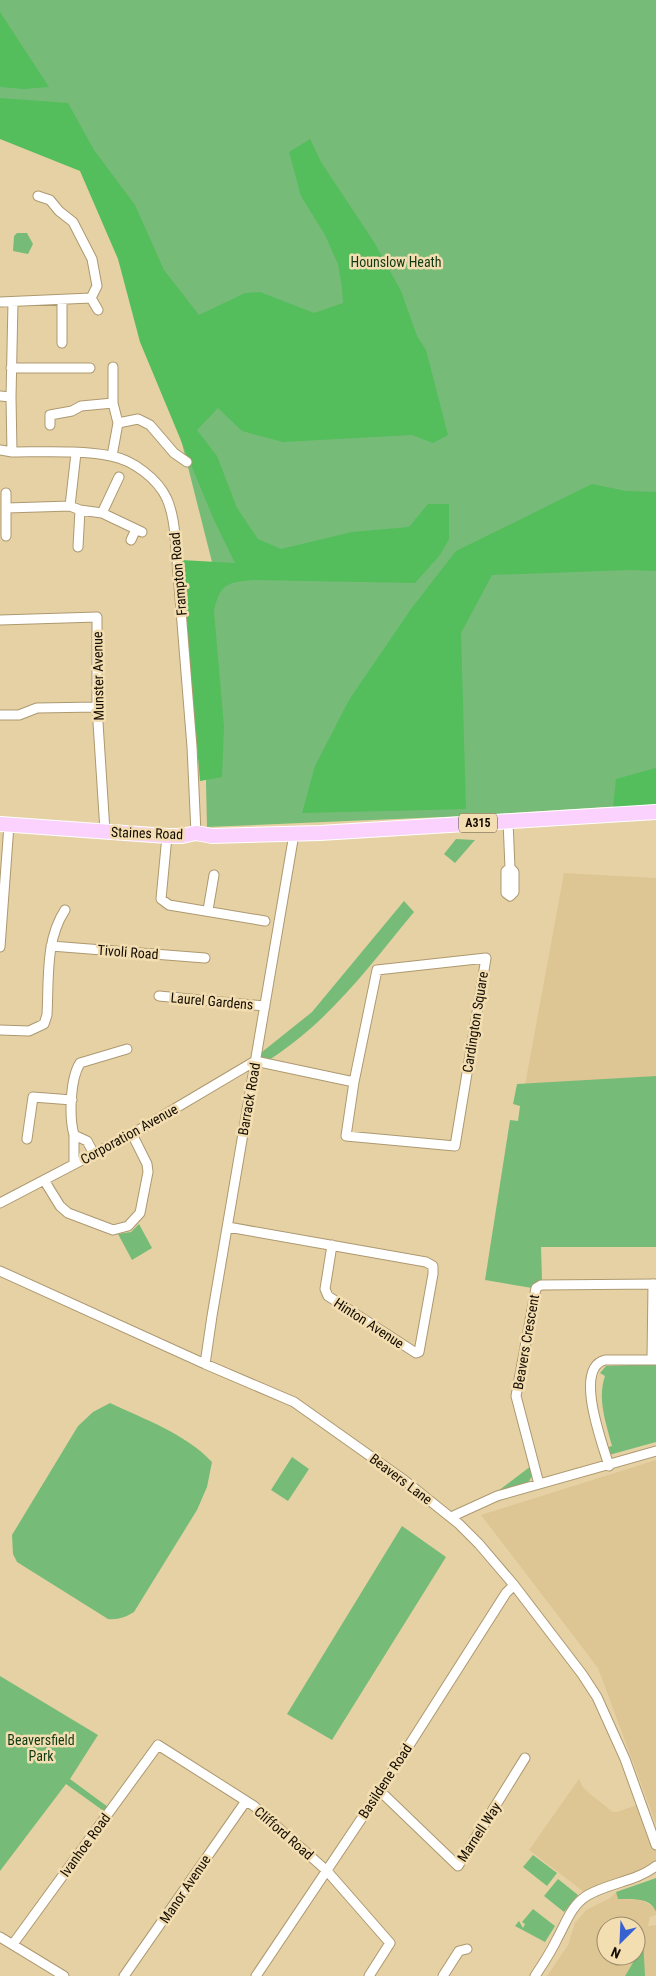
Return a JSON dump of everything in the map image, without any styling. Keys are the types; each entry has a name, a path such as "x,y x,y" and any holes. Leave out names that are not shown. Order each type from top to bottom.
{"main road":[{"name":"A315","path":"294,834 656,812"},
{"name":"Staines Road","path":"4,825 167,836 182,836 196,833 212,836 294,834"}],"street":[{"path":"38,196 50,200 59,211 73,222 92,259 97,286 91,298"},
{"path":"0,302 91,298"},
{"path":"91,298 98,310"},
{"path":"62,300 62,343"},
{"path":"12,452 11,368 13,302"},
{"path":"112,456 118,423 112,403 113,367"},
{"path":"11,368 90,368"},
{"path":"0,396 11,397"},
{"path":"50,425 50,415 72,412 81,406 112,403"},
{"path":"118,423 138,419 150,425 174,453 187,462"},
{"name":"Frampton Road","path":"0,450 112,456 133,464 151,477 166,497 172,512 188,691 196,833"},
{"path":"70,506 76,453"},
{"path":"102,513 119,477"},
{"path":"6,493 7,536"},
{"path":"7,508 70,506 80,510 102,513 139,531 131,540"},
{"path":"78,547 80,510"},
{"name":"Munster Avenue","path":"0,620 100,614 97,707 105,831"},
{"path":"0,716 19,715 37,708 97,707"},
{"path":"508,821 510,868"},
{"path":"0,947 4,825"},
{"name":"Barrack Road","path":"205,1364 294,834"},
{"path":"167,836 161,899 169,905 265,921"},
{"path":"208,910 214,875"},
{"path":"0,1030 29,1031 44,1024 47,1015 51,946 56,923 65,910"},
{"name":"Tivoli Road","path":"51,946 205,958"},
{"name":"Cardington Square","path":"486,958 455,1146 346,1136 354,1082 377,970 486,958"},
{"name":"Laurel Gardens","path":"159,996 265,1006"},
{"path":"74,1164 74,1135 71,1122 75,1072 80,1063 127,1049"},
{"path":"256,1061 354,1082"},
{"name":"Corporation Avenue","path":"0,1203 132,1134 256,1061"},
{"path":"27,1139 33,1097 72,1100"},
{"path":"44,1180 60,1206 68,1213 113,1230 128,1226 140,1213 148,1172 147,1164 132,1134"},
{"path":"74,1135 87,1141 94,1154"},
{"name":"Hinton Avenue","path":"228,1228 332,1245 426,1262 433,1266 419,1352 416,1353 328,1296 325,1289 332,1245"},
{"name":"Beavers Lane","path":"0,1271 205,1364 294,1402 404,1480 451,1517 474,1538 582,1674 597,1698 625,1759 656,1845"},
{"name":"Beavers Crescent","path":"539,1484 516,1396 536,1288 541,1284 655,1284"},
{"path":"609,1466 590,1403 595,1365 599,1361 605,1360 654,1360 655,1284"},
{"path":"451,1517 497,1496 609,1466 656,1451"},
{"name":"Basildene Road","path":"256,1976 380,1791 506,1593 514,1586"},
{"name":"Clifford Road","path":"158,1745 246,1801 327,1870 390,1943 369,1976"},
{"name":"Ivanhoe Road","path":"13,1944 158,1745"},
{"name":"Marnell Way","path":"380,1791 458,1866 526,1758"},
{"name":"Manor Avenue","path":"124,1976 246,1801"},
{"path":"535,1976 554,1944 563,1924 584,1898 656,1866"},
{"path":"0,1937 64,1976"},
{"path":"443,1976 457,1953 467,1949"}],"shaded area":[{"path":"564,873 656,878 656,1076 525,1085"},
{"path":"656,1460 656,1824 598,1668 481,1515"},
{"path":"579,1779 582,1786 590,1794 613,1812 642,1803 656,1845 656,1866 588,1895 529,1850"},
{"path":"616,1892 618,1899 642,1900 655,1908 656,1915 650,1917 648,1926 656,1925 656,1976 547,1976 568,1945 575,1923 586,1910 610,1898"}],"green space":[{"name":"Hounslow Heath","path":"0,0 656,0 656,804 466,816 207,827 206,784 213,566 169,392 117,247 82,168 0,133"},
{"path":"0,12 49,87 24,89 0,87"},
{"path":"0,98 68,103 94,150 135,205 164,270 199,315 245,293 260,292 314,313 343,303 338,264 325,235 301,196 289,152 310,139 321,162 374,242 401,291 417,336 426,350 448,435 433,443 412,435 283,442 242,431 218,408 197,430 217,456 237,508 258,539 281,549 352,532 409,527 428,504 449,504 449,539 440,555 415,583 255,580 232,583 222,589 214,611 224,727 222,777 200,781 181,560 235,563 214,520 140,342 118,259 80,171 0,139"},
{"path":"17,233 27,233 33,244 28,254 13,251 14,236"},
{"path":"592,484 626,491 656,492 656,571 629,570 492,575 461,633 466,809 302,813 315,766 349,700 411,609 456,551"},
{"path":"656,768 656,804 613,808 616,779"},
{"path":"456,839 475,840 455,863 444,854"},
{"path":"404,901 414,912 362,975 326,1014 306,1032 261,1065 262,1052 312,1012"},
{"path":"656,1076 656,1247 541,1247 542,1280 532,1288 485,1280 510,1120 518,1121 520,1106 513,1104 517,1084"},
{"path":"139,1224 152,1248 132,1260 118,1234 131,1232"},
{"path":"656,1364 656,1442 609,1455 605,1448 612,1446 602,1402 605,1376 600,1373 606,1366"},
{"path":"110,1403 177,1435 202,1452 212,1462 207,1487 197,1510 134,1612 122,1618 108,1619 17,1562 13,1554 12,1535 78,1426 93,1412"},
{"path":"292,1457 309,1469 288,1501 271,1490"},
{"path":"531,1466 532,1476 528,1483 498,1491"},
{"path":"402,1526 446,1557 332,1740 287,1714"},
{"name":"Beaversfield Park","path":"0,1676 98,1735 70,1779 108,1807 105,1812 66,1784 0,1871"},
{"path":"533,1855 557,1873 547,1886 523,1867"},
{"path":"656,1878 656,1912 654,1907 645,1901 618,1899 616,1892"},
{"path":"558,1879 578,1895 564,1912 544,1896"},
{"path":"533,1909 555,1926 545,1942 515,1926 519,1921 523,1928 525,1924 522,1922"},
{"path":"631,1966 644,1966 645,1976 625,1976"}]}
